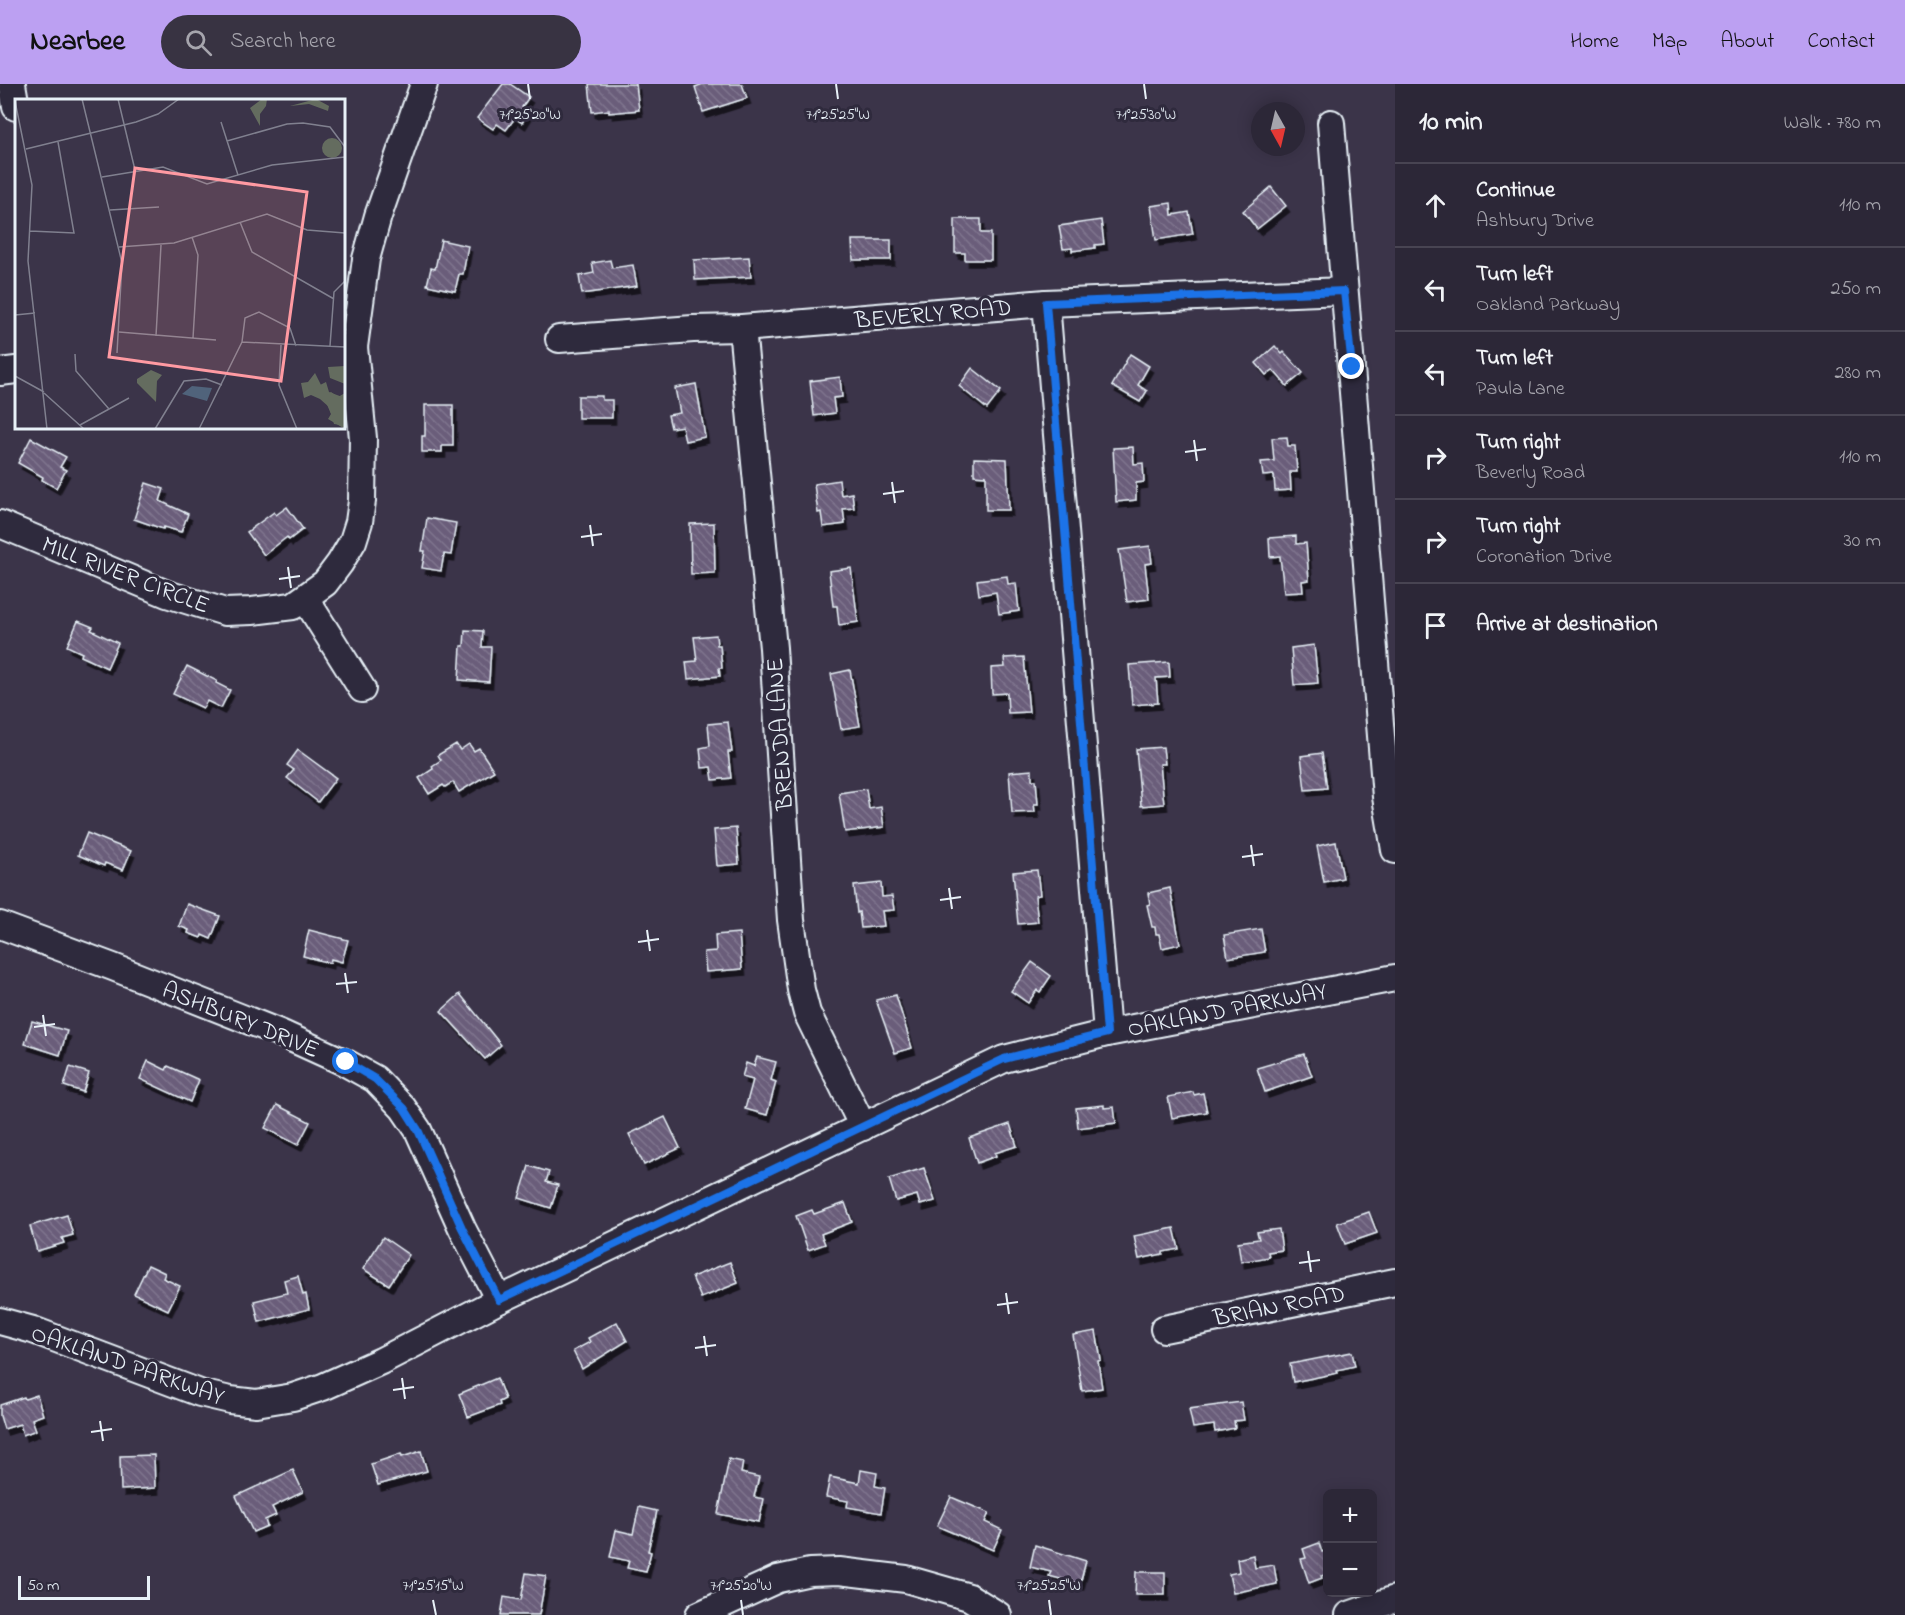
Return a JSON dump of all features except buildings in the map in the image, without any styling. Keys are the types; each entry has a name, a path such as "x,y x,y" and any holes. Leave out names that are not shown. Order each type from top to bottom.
{"street":[{"path":"12,84 15,101"},
{"name":"MILL RIVER CIRCLE","path":"0,524 167,594 225,612 293,606 325,583 340,563 352,541 359,522 362,501 363,438 349,347 369,248 424,84"},
{"path":"1331,123 1386,797 1395,850"},
{"name":"BEVERLY ROAD","path":"559,339 693,329 742,328 1046,303 1344,291"},
{"path":"1046,303 1107,1033"},
{"name":"BRENDA LANE","path":"742,328 773,648 792,920 801,990 807,1013 863,1127"},
{"path":"0,372 15,370"},
{"path":"305,598 362,689"},
{"name":"ASHBURY DRIVE","path":"0,926 113,967 280,1033 346,1062 375,1079 404,1108 418,1130 462,1228 499,1300"},
{"name":"OAKLAND PARKWAY","path":"0,1321 33,1330 200,1393 230,1400 256,1402 293,1397 323,1387 381,1361 499,1300 1004,1059 1107,1033 1395,978"},
{"name":"BRIAN ROAD","path":"1164,1329 1395,1282"},
{"path":"699,1615 778,1579 810,1572 839,1571 906,1579 969,1597 998,1615"},
{"path":"1349,1615 1394,1602"}],"route":[{"path":"346,1062 375,1079 404,1108 418,1130 462,1228 499,1300 1004,1059 1107,1033 1046,303 1344,291 1352,367"}]}
